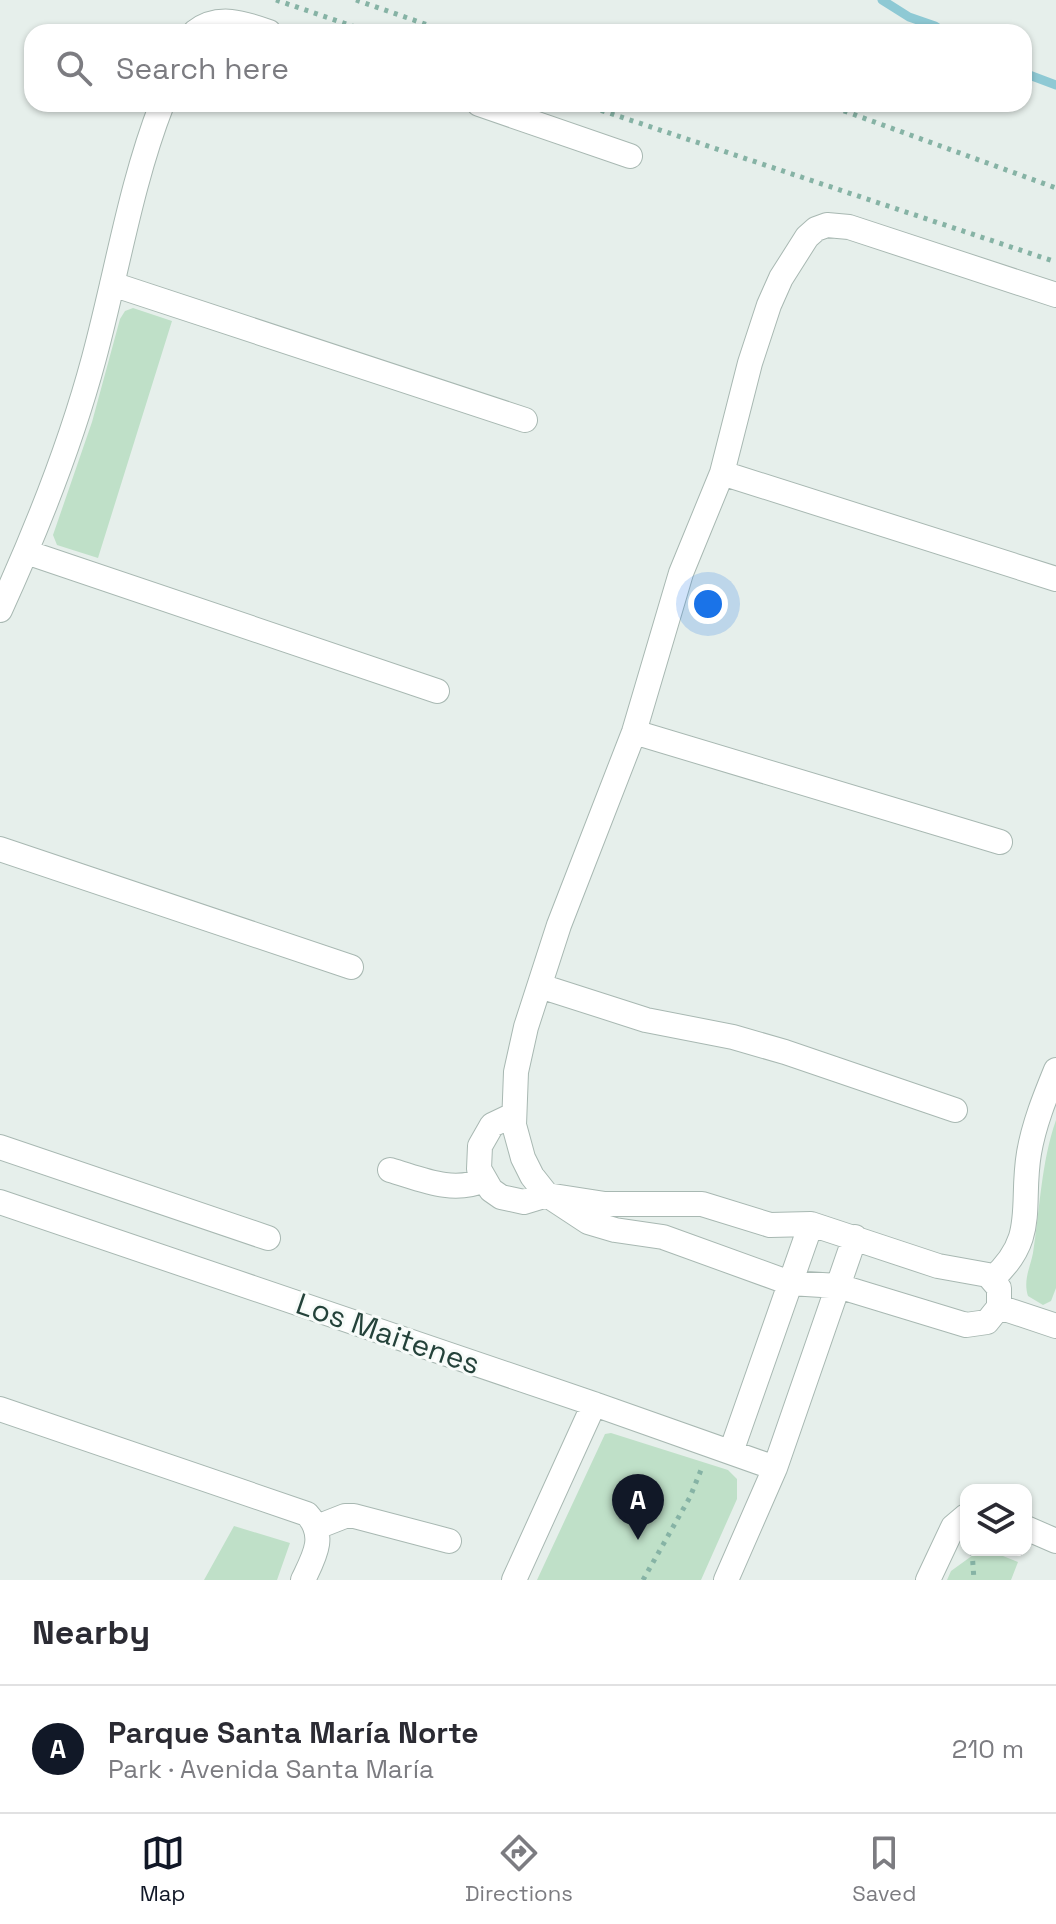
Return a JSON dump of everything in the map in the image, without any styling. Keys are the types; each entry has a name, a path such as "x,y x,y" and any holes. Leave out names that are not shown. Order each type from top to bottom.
{"street":[{"path":"208,24 222,20 238,24"},
{"path":"0,610 26,552 89,374 135,184 159,112"},
{"path":"502,112 630,156"},
{"path":"513,1115 492,1125 480,1146 479,1169 491,1190 512,1201 536,1200 547,1195 605,1204 702,1204 770,1225 811,1224 938,1266 980,1273 992,1279 1001,1294 999,1307 987,1322 966,1325 838,1286 790,1283 663,1237 615,1230 588,1222 547,1195 523,1158 513,1115 521,1049 563,914 634,732 673,598 722,473 750,363 769,305 781,278 807,237 827,225 849,227 1056,295"},
{"path":"112,284 525,420"},
{"path":"722,473 1056,579"},
{"path":"26,552 437,691"},
{"path":"634,732 1000,842"},
{"path":"0,849 351,967"},
{"path":"540,986 646,1020 733,1037 785,1052 955,1110"},
{"path":"992,1279 1011,1260 1023,1234 1032,1139 1056,1070"},
{"path":"0,1147 268,1238"},
{"path":"390,1170 452,1187 473,1185 484,1180"},
{"name":"Los Maitenes","path":"0,1202 775,1468"},
{"path":"731,1452 811,1224"},
{"path":"726,1580 775,1468 855,1237"},
{"path":"999,1307 1056,1326"},
{"path":"514,1580 594,1404"},
{"path":"0,1409 307,1514 317,1527 318,1546 303,1580"},
{"path":"317,1527 345,1516 354,1516 449,1541"},
{"path":"928,1580 953,1527 960,1521"},
{"path":"1032,1531 1056,1541"}],"path":[{"path":"276,0 346,24"},
{"path":"356,0 425,24"},
{"path":"606,112 1056,262"},
{"path":"847,112 1056,188"},
{"path":"643,1580 690,1497 701,1470"},
{"path":"972,1556 974,1580"}],"green space":[{"path":"133,308 172,321 98,558 57,545 53,535 92,422 120,319 125,311"},
{"path":"1056,1120 1056,1288 1051,1301 1043,1305 1028,1296 1027,1279 1044,1169"},
{"path":"611,1433 728,1470 737,1479 737,1499 701,1580 537,1580 605,1434"},
{"path":"234,1526 290,1543 277,1580 204,1580"},
{"path":"972,1556 1003,1556 1018,1562 1011,1580 947,1580 951,1571"}],"waterway":[{"path":"882,0 909,17 929,24"},
{"path":"1032,76 1056,85"}],"place":[{"name":"Parque Santa María Norte","path":"638,1540"}]}
